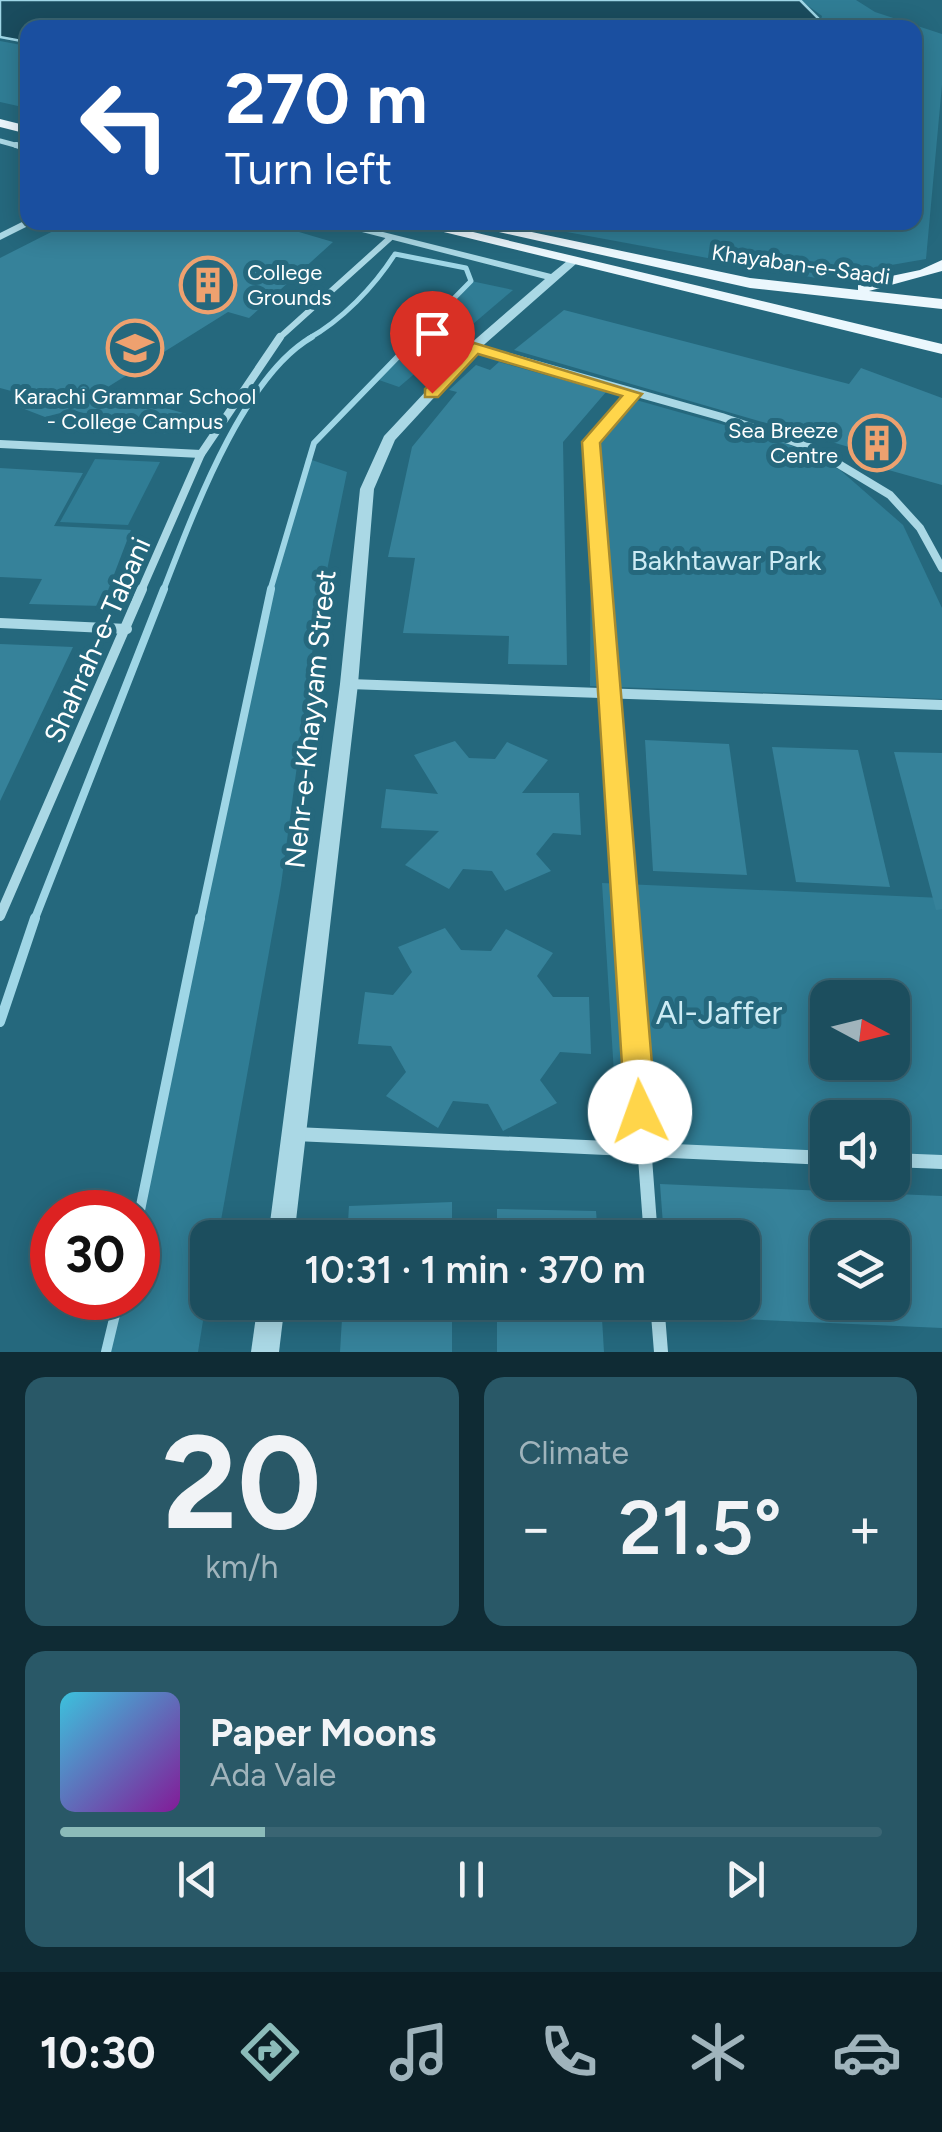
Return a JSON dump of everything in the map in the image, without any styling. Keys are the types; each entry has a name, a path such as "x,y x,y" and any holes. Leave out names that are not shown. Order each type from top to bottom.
{"main road":[{"path":"442,230 942,349"},
{"name":"Khayaban-e-Saadi","path":"514,230 809,292 942,304"},
{"path":"710,274 835,288 874,287 925,274 942,265"},
{"name":"Khayaban-e-Saadi","path":"765,306 942,331"}],"street":[{"path":"359,230 553,278"},
{"name":"Shahrah-e-Tabani","path":"0,916 7,882 127,628 202,454 279,338 390,238"},
{"name":"Nehr-e-Khayyam Street","path":"283,1220 348,684 367,489 388,438 474,348 571,262"},
{"path":"474,348 769,430 852,470 906,511 934,546 942,568"},
{"path":"633,394 591,442 649,1220"},
{"path":"0,444 202,454"},
{"path":"0,623 127,628"},
{"path":"348,684 612,690 942,705"},
{"path":"295,1134 810,1157"},
{"path":"910,1161 942,1162"},
{"path":"265,1352 269,1320"},
{"path":"658,1320 661,1352"}],"green space":[{"path":"800,0 856,0 899,20 821,20 822,16"},
{"path":"922,27 942,34 942,85 926,259 816,278 556,230 922,230"},
{"path":"0,41 20,45 20,106 0,102"},
{"path":"471,281 513,290 399,387 379,380"},
{"name":"Bakhtawar Park","path":"622,396 784,442 840,470 903,525 942,608 942,699 590,686 591,443"},
{"path":"306,458 347,472 316,624 281,885 221,1220 190,1220 190,1320 203,1320 198,1352 106,1352 114,1320 160,1320 160,1190 144,1190 180,1024 182,991 262,617 291,530"},
{"path":"95,459 160,462 128,525 60,522"},
{"name":"Al-Jaffer","path":"602,883 942,898 942,1164 910,1163 910,1100 810,1100 810,1159 619,1153"}],"shaded area":[{"path":"0,0 800,0 818,18 20,20 20,41 0,37"}],"building":[{"name":"Karachi Grammar School - College Campus","path":"55,230 292,230 333,242 249,318 228,312 103,390 190,415 165,434 72,410 45,417 14,405 30,396 0,388 0,258"},
{"path":"564,310 849,384 861,368 942,398 942,485 867,464 873,454 514,350"},
{"path":"499,362 606,392 563,442 567,665 508,664 509,636 403,633 415,558 388,557 412,447 457,392 449,390 476,365 490,370"},
{"path":"0,468 83,473 54,526 131,530 102,606 29,604 42,579 0,577"},
{"path":"0,644 73,647 0,801"},
{"path":"645,740 729,744 747,875 653,871"},
{"path":"455,741 469,758 495,759 507,742 548,760 522,793 579,793 581,835 553,833 536,854 551,871 505,891 492,871 463,869 449,889 405,865 439,831 381,828 386,789 438,794 414,755"},
{"path":"772,747 858,750 890,887 796,882"},
{"path":"894,752 942,753 942,909 936,910"},
{"path":"445,928 461,950 491,951 506,929 553,953 537,976 553,997 589,997 591,1054 560,1052 540,1080 557,1103 503,1131 488,1104 453,1101 438,1128 386,1096 406,1072 391,1046 358,1044 365,992 393,995 412,972 398,947"},
{"path":"660,1184 810,1190 810,1200 910,1200 910,1195 942,1196 942,1328 760,1320 760,1220 663,1220"},
{"path":"452,1202 452,1220 348,1220 349,1206"},
{"path":"497,1209 596,1211 597,1220 497,1220"},
{"path":"342,1320 452,1320 452,1352 340,1352"},
{"path":"497,1320 602,1320 604,1352 497,1352"}],"waterway":[{"path":"308,339 356,302 395,254 466,268 471,281 414,339"},
{"path":"163,591 204,489 242,415 287,356 312,337"},
{"path":"270,591 314,443 417,337"},
{"path":"34,921 164,589"},
{"path":"200,921 271,589"},
{"path":"0,1022 35,918"},
{"path":"144,1190 200,918"},
{"path":"106,1352 114,1320"}],"place":[{"name":"College Grounds","path":"208,285"},
{"name":"Karachi Grammar School - College Campus","path":"135,348"},
{"name":"Sea Breeze Centre","path":"877,443"}],"route":[{"path":"432,393 474,348 633,394 591,442 618,770 640,1112"}]}
